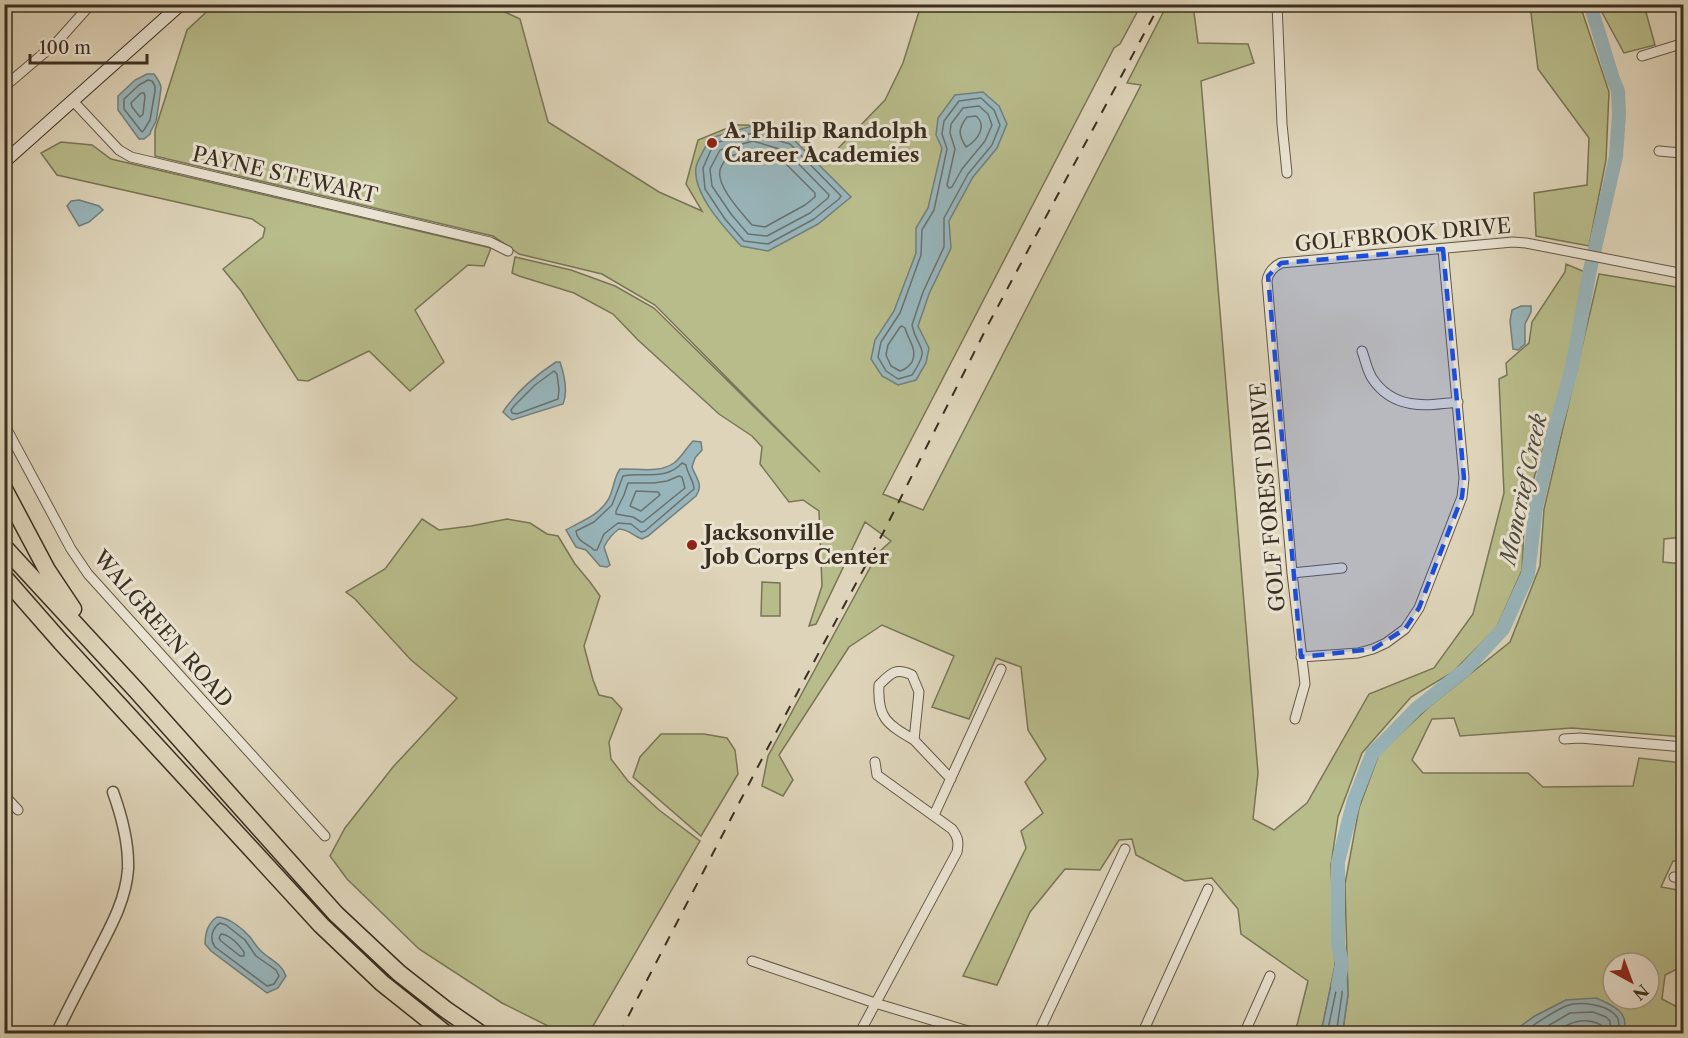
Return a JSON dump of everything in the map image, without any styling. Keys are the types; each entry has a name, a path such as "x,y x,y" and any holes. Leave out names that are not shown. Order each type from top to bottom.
{"highway":[{"path":"4,489 69,605 136,690"},
{"path":"4,548 136,690 336,914 399,973 481,1034"},
{"path":"4,577 321,925 382,983 446,1034"},
{"path":"4,590 61,642"}],"main road":[{"path":"4,162 181,4"}],"street":[{"path":"4,87 57,42 91,4"},
{"path":"1277,4 1282,124 1287,172"},
{"path":"1642,57 1683,44"},
{"name":"PAYNE STEWART","path":"73,101 119,150 131,157 490,242 508,251"},
{"path":"1659,152 1683,155"},
{"name":"GOLFBROOK DRIVE","path":"1270,271 1281,263 1513,242 1683,274"},
{"path":"1301,657 1358,653 1373,649 1397,636 1413,619 1419,608 1461,497 1464,487 1458,402 1443,249"},
{"name":"GOLF FOREST DRIVE","path":"1270,271 1267,281 1292,573 1305,684 1295,719"},
{"path":"1362,351 1371,377 1390,396 1417,406 1458,402"},
{"name":"WALGREEN ROAD","path":"4,424 71,549 88,574 326,836"},
{"path":"1292,573 1342,568"},
{"path":"934,815 1001,669"},
{"path":"914,740 919,692 912,675 904,671 896,671 879,685 878,704 887,722 914,740 951,779"},
{"path":"1564,739 1580,738 1683,747"},
{"path":"859,1034 957,852 959,843 952,829 877,774 875,762"},
{"path":"56,1034 115,918 126,886 127,840 113,792"},
{"path":"4,795 18,810"},
{"path":"1038,1034 1125,849"},
{"path":"1142,1034 1208,890"},
{"path":"752,961 875,1003 978,1034"},
{"path":"1244,1034 1270,976"},
{"path":"937,1034 942,1023"}],"highlighted area":[{"path":"1443,249 1464,478 1462,497 1419,608 1405,629 1373,649 1301,657 1268,276 1281,263"}],"green space":[{"path":"410,4 415,9 490,5 520,19 548,122 659,192 702,211 686,184 698,140 735,125 766,125 791,133 823,164 885,100 903,63 921,5 1141,5 1120,44 1114,48 883,494 923,510 1141,85 1127,83 1167,5 1193,5 1198,43 1248,44 1254,63 1201,81 1258,773 1253,819 1274,830 1307,803 1369,694 1434,668 1473,614 1504,493 1499,379 1507,375 1506,363 1529,343 1532,322 1565,272 1566,264 1585,272 1569,365 1525,507 1522,570 1497,627 1453,672 1411,697 1362,753 1338,817 1331,865 1335,966 1321,1033 1295,1033 1308,981 1241,934 1238,909 1212,878 1185,881 1136,855 1132,839 1119,840 1100,870 1065,869 1030,912 997,985 963,976 1026,848 1021,831 1043,813 1025,782 1046,759 1028,730 1021,667 996,658 969,719 932,707 954,656 882,625 849,647 779,755 793,780 783,796 762,786 768,756 878,553 891,541 865,522 816,624 809,626 822,586 819,511 803,500 789,502 760,464 762,447 752,436 719,414 613,314 574,293 512,273 515,257 571,270 615,286 654,308 820,472 655,305 602,274 519,254 493,236 155,156 155,130 187,30 214,5"},
{"path":"1530,5 1580,5 1609,92 1606,160 1589,246 1536,236 1534,193 1587,185 1589,138 1538,69"},
{"path":"1598,5 1644,5 1655,45 1624,53"},
{"path":"61,142 92,145 111,159 491,248 484,266 468,265 415,310 444,362 410,391 369,351 308,381 298,380 241,291 223,269 263,237 265,228 252,219 57,175 41,153"},
{"path":"1599,274 1683,288 1683,537 1664,539 1663,562 1683,564 1683,737 1572,728 1460,736 1454,718 1432,719 1412,760 1423,773 1528,773 1543,787 1633,786 1639,758 1683,763 1683,861 1673,861 1661,887 1683,891 1683,966 1665,975 1662,999 1683,1010 1683,1033 1623,1033 1625,1030 1566,1000 1535,1016 1511,1033 1344,1034 1348,995 1345,884 1359,808 1379,754 1430,706 1510,642 1540,566 1544,509"},
{"path":"422,519 439,530 507,519 530,523 547,534 558,536 575,564 600,596 584,646 599,695 612,698 622,709 609,742 611,759 628,781 659,810 700,841 589,1033 562,1033 502,1003 419,949 347,879 330,856 345,828 393,767 457,698 411,660 346,592 385,569"},
{"path":"762,582 780,583 780,616 761,616"},
{"path":"661,734 704,734 727,738 735,750 738,774 701,836 633,777 640,757"}],"water":[{"path":"147,74 154,74 161,87 157,119 150,134 144,139 139,139 118,110 118,96 135,80"},
{"path":"983,92 999,106 1007,124 997,148 973,177 949,221 951,248 929,294 918,326 929,348 926,363 916,380 898,385 882,376 871,359 875,340 894,311 916,253 916,228 928,208 942,148 936,135 938,118 955,95"},
{"path":"752,126 793,139 851,197 818,224 768,251 741,246 711,210 699,188 696,177 697,164 710,138"},
{"path":"79,200 99,206 103,210 89,222 79,226 67,206 71,201"},
{"path":"1521,306 1531,306 1531,312 1525,324 1525,344 1518,350 1513,349 1510,321 1512,310"},
{"path":"556,362 560,362 564,377 563,404 512,420 503,412 527,384"},
{"path":"693,441 701,442 702,450 695,458 692,467 699,485 696,496 642,539 619,529 604,547 610,565 607,567 600,566 586,550 576,547 566,530 604,506 620,469 654,469 668,466 677,461"},
{"path":"217,917 231,921 240,927 260,950 282,968 286,976 278,988 267,993 211,951 205,944 206,936 209,926"},
{"path":"1335,966 1347,968 1348,995 1344,1033 1321,1033"},
{"path":"1596,998 1601,1000 1601,1011 1619,1011 1622,1015 1625,1026 1623,1033 1511,1033 1535,1016 1566,1000"}],"waterway":[{"name":"Moncrief Creek","path":"1338,985 1342,964 1338,944 1338,862 1354,800 1372,754 1416,709 1466,669 1503,629 1528,574 1536,507 1572,367 1590,270 1616,156 1618,91 1590,4"}],"railway":[{"path":"619,1034 883,533 989,323 1160,4"}],"place":[{"name":"A. Philip Randolph Career Academies","path":"712,143"},
{"name":"Jacksonville Job Corps Center","path":"692,545"}]}
